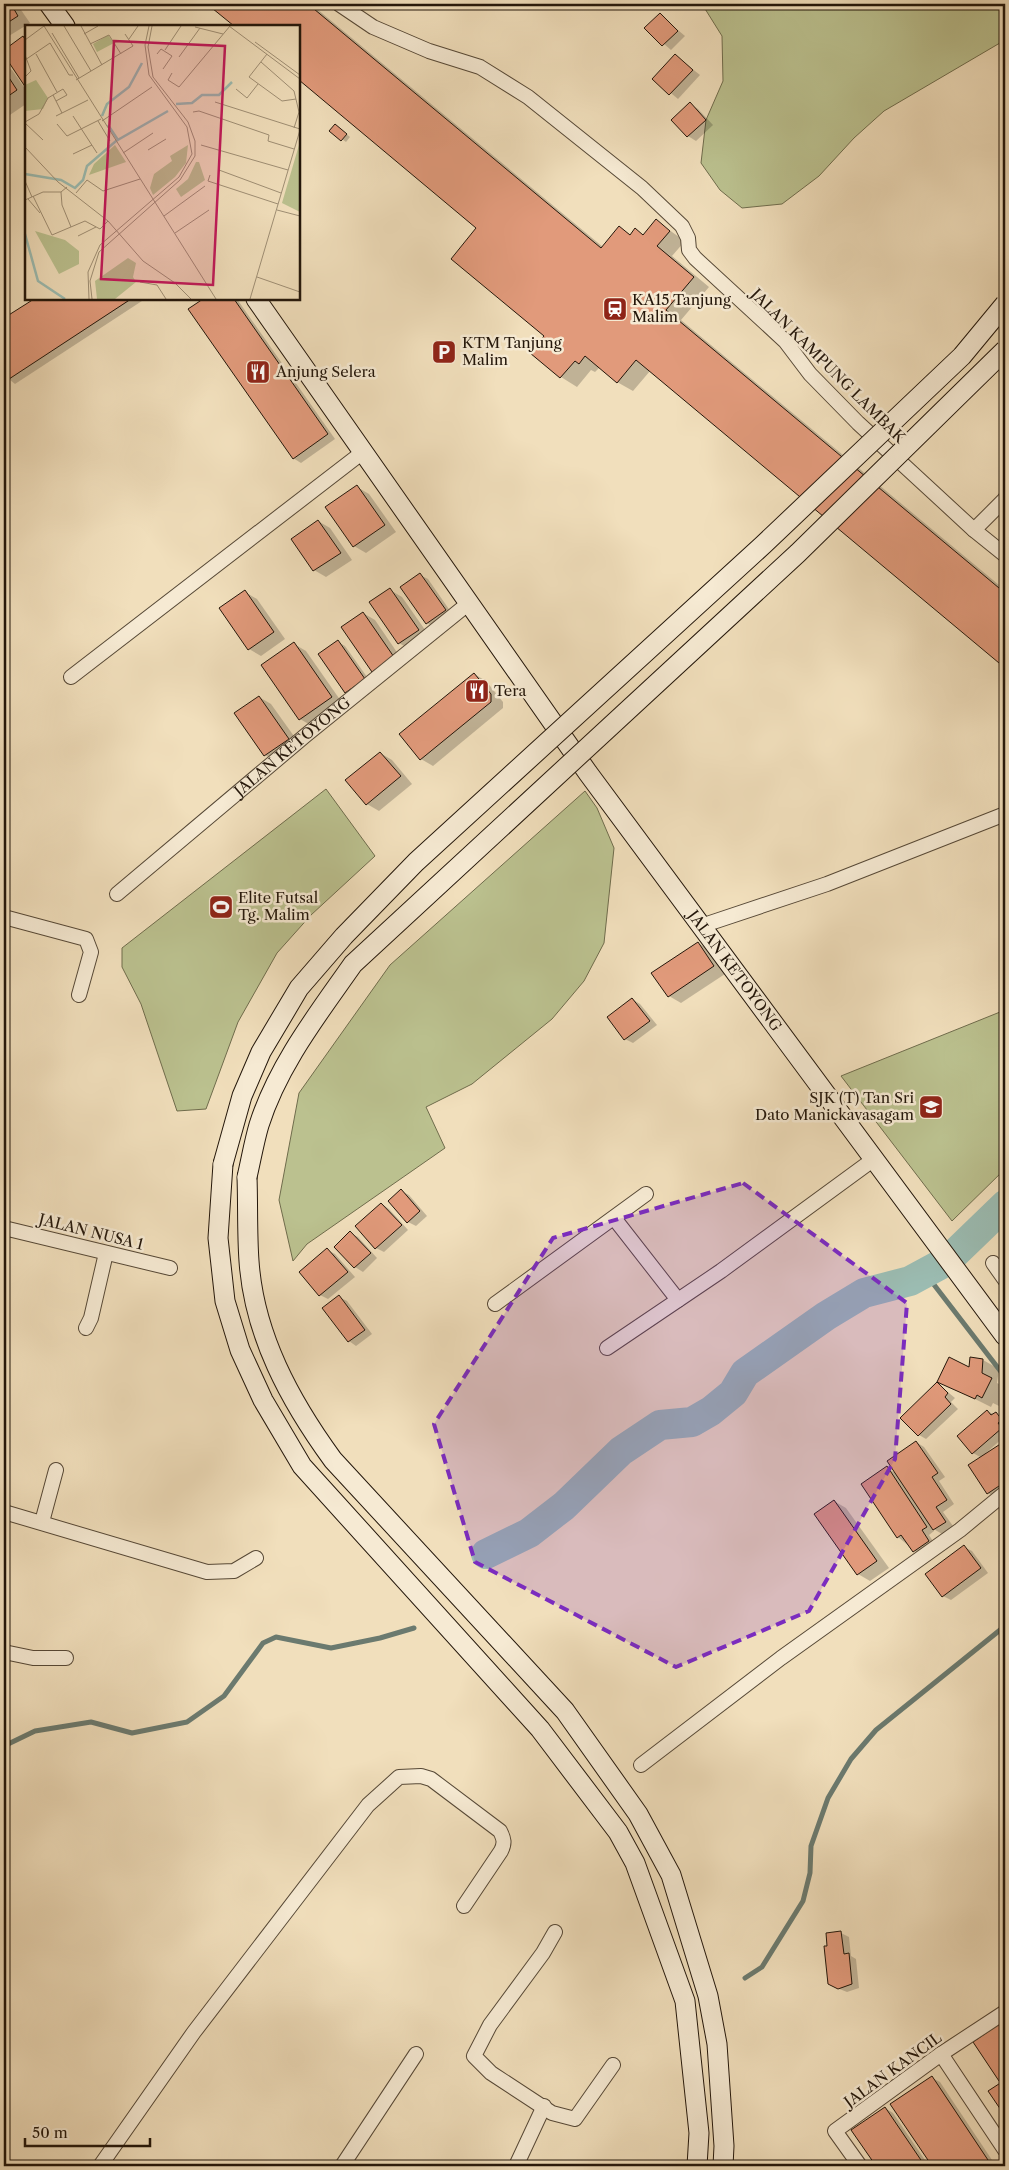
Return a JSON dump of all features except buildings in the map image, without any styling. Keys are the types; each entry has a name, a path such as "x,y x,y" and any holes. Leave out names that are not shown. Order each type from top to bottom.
{"main road":[{"path":"49,4 64,25"},
{"name":"JALAN KETOYONG","path":"257,300 588,772 1005,1336"},
{"path":"697,2166 699,2132 685,2001 635,1863 618,1832 540,1729 452,1629 302,1466 263,1400 240,1350 225,1301 218,1238 223,1164 242,1096 261,1052 299,988 344,936 416,862 756,551 962,356 1005,304"},
{"path":"723,2166 724,2146 717,2044 708,1996 671,1875 638,1814 565,1711 339,1467 305,1422 279,1374 258,1316 249,1262 248,1177 259,1124 280,1076 304,1034 353,964 798,553 1005,350"}],"street":[{"name":"JALAN KAMPUNG LAMBAK","path":"339,4 373,27 429,51 480,67 507,83 642,188 682,226 688,238 689,250 695,258 785,341 810,374 858,423 974,530 1005,555"},
{"path":"71,677 363,452"},
{"path":"974,530 1005,499"},
{"name":"JALAN KETOYONG","path":"118,894 306,735 469,603"},
{"path":"701,926 827,884 1005,814"},
{"path":"4,917 86,939 91,952 79,995"},
{"path":"607,1348 678,1300 874,1159"},
{"path":"495,1304 646,1194"},
{"path":"614,1218 678,1300"},
{"name":"JALAN NUSA 1","path":"4,1228 170,1268"},
{"path":"86,1328 106,1253"},
{"path":"993,1263 1005,1280"},
{"path":"42,1522 56,1470"},
{"path":"641,1765 781,1658 960,1530 1005,1493"},
{"path":"4,1512 207,1572 234,1571 256,1558"},
{"path":"4,1652 33,1658 66,1658"},
{"path":"100,2166 194,2032 294,1900 368,1804 399,1777 421,1776 431,1779 500,1831 504,1843 502,1851 464,1906"},
{"path":"555,1932 544,1953 490,2025 474,2056 491,2073 552,2113 575,2119 614,2065"},
{"name":"JALAN KANCIL","path":"860,2166 835,2132 941,2054 1005,2012"},
{"path":"342,2166 416,2054"},
{"path":"941,2054 1005,2150"},
{"path":"516,2166 544,2106"}],"highlighted area":[{"path":"743,1183 907,1303 895,1459 809,1611 676,1667 475,1562 434,1424 553,1238"}],"green space":[{"path":"702,4 1005,4 1005,40 884,111 854,138 819,176 782,204 742,208 720,190 701,163 706,120 723,81 722,36"},
{"path":"326,789 375,856 311,915 277,953 238,1022 206,1109 177,1111 141,1004 122,967 122,948"},
{"path":"585,791 597,808 614,848 604,943 584,981 552,1019 472,1084 426,1107 445,1148 307,1244 293,1261 279,1200 299,1093 390,965"},
{"path":"1005,1010 1005,1169 952,1221 841,1076"}],"waterway":[{"path":"486,1554 529,1533 564,1506 621,1451 660,1425 692,1422 711,1411 733,1393 745,1373 826,1316 864,1293 910,1281 947,1261 1005,1205"},
{"path":"925,1273 1005,1377"},
{"path":"745,1978 762,1967 803,1901 810,1873 811,1846 828,1798 851,1759 876,1730 1005,1626"},
{"path":"4,1746 35,1731 91,1722 132,1733 187,1722 224,1696 263,1643 276,1637 331,1648 380,1638 414,1628"}],"place":[{"name":"KA15 Tanjung Malim","path":"615,309"},
{"name":"KTM Tanjung Malim","path":"444,352"},
{"name":"Anjung Selera","path":"258,372"},
{"name":"Tera","path":"477,691"},
{"name":"Elite Futsal Tg. Malim","path":"221,907"},
{"name":"SJK (T) Tan Sri Dato Manickavasagam","path":"931,1107"}]}
